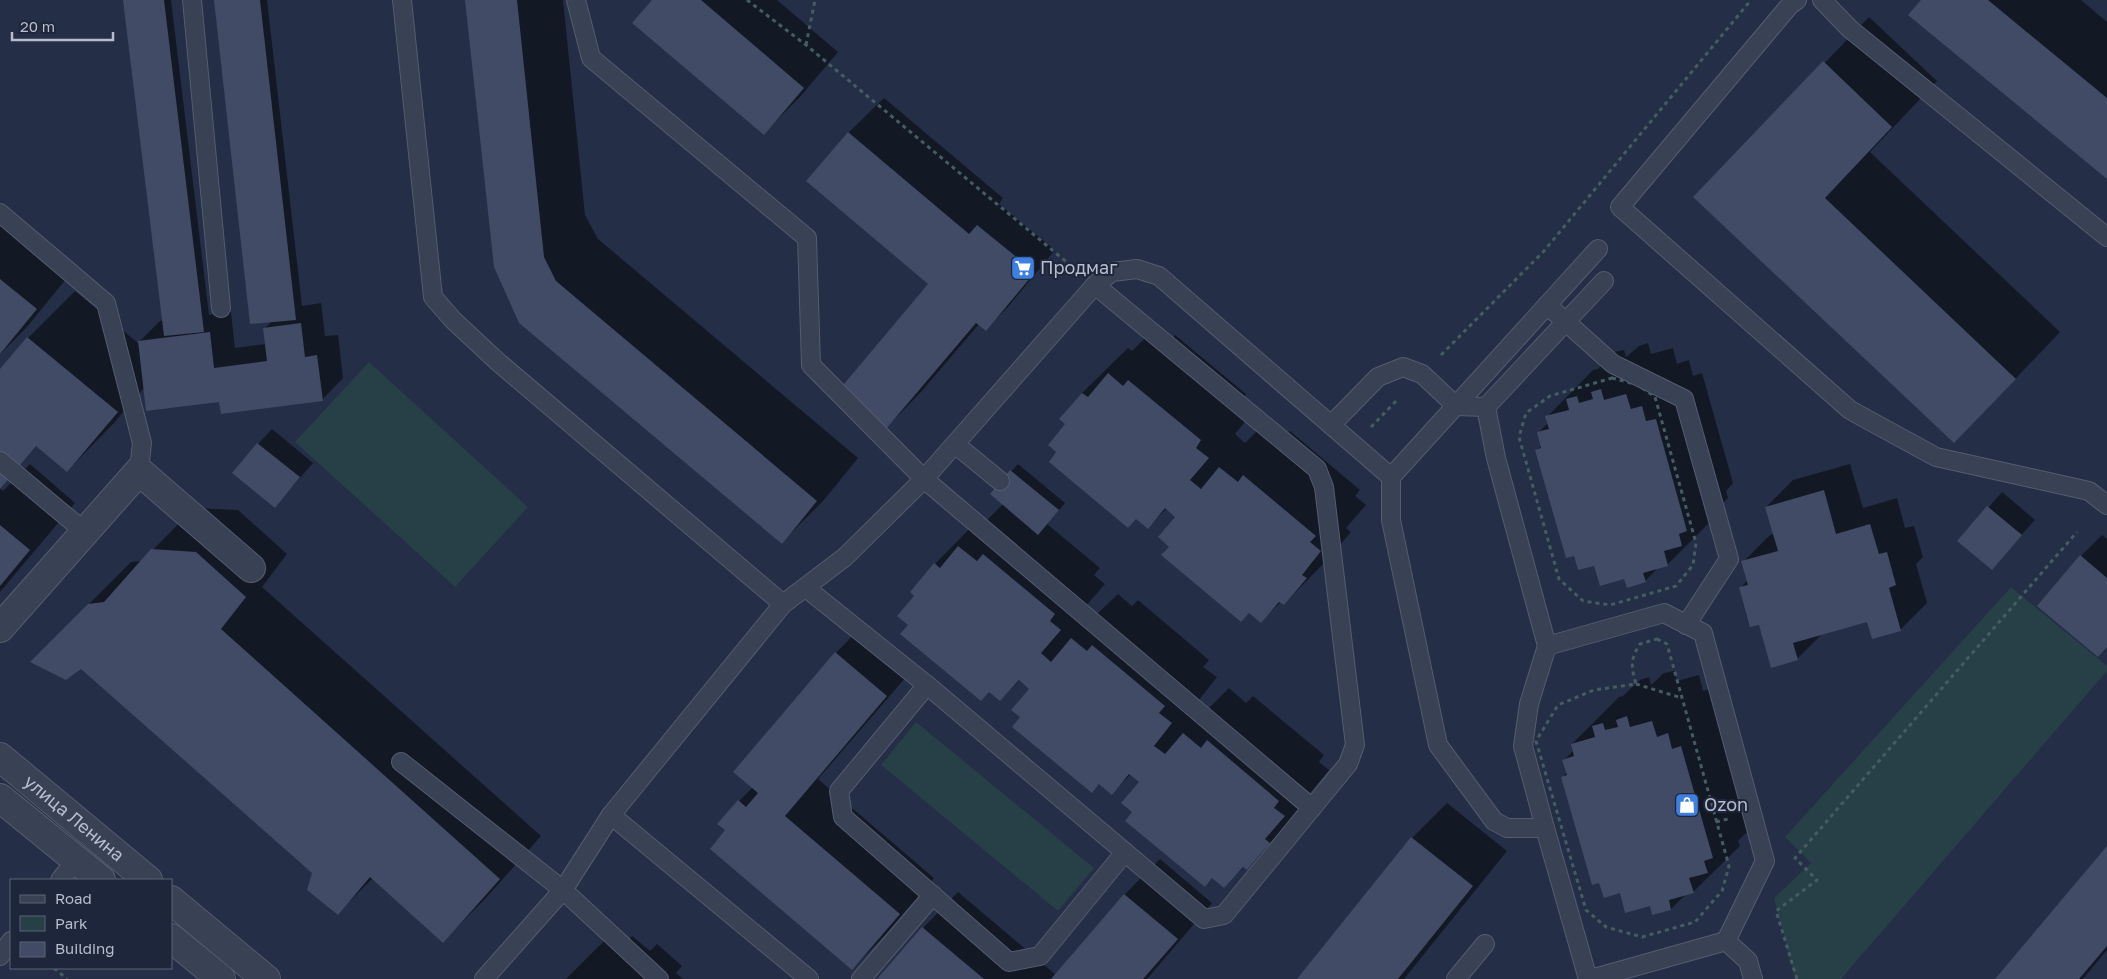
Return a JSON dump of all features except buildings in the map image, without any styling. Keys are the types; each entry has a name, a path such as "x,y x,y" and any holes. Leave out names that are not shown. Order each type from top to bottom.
{"street":[{"path":"0,628 139,471 251,568"},
{"name":"улица Ленина","path":"0,757 147,879"},
{"path":"0,798 68,870 98,879"},
{"path":"172,901 266,979"},
{"path":"172,939 221,979"}],"lane":[{"path":"192,0 221,308"},
{"path":"402,0 433,297 453,320 498,362 783,604"},
{"path":"576,0 591,58 807,238 811,365 924,479 1312,808"},
{"path":"1797,0 1790,5 1620,207 1850,410 1936,457 2089,491 2107,505"},
{"path":"1822,0 1850,29 2107,237"},
{"path":"0,214 106,303 142,442 139,471"},
{"path":"1545,828 1507,828 1494,821 1438,745 1391,520 1391,478 1598,249"},
{"path":"484,979 563,890 611,815 783,604 845,557 924,479 1095,285 1112,272 1137,269 1159,276 1391,478"},
{"path":"1331,424 1378,377 1403,367 1422,374 1456,406 1486,406 1604,281"},
{"path":"806,588 927,685 1204,919 1224,915 1348,764 1355,745 1324,488 1317,469 1095,285"},
{"path":"1547,305 1613,364 1684,399 1729,559 1686,624"},
{"path":"1486,406 1496,458 1547,646 1528,704 1523,746 1589,979 1726,941 1765,861 1703,633 1664,613 1547,646"},
{"path":"955,444 1000,481"},
{"path":"0,461 85,532"},
{"path":"927,685 838,791 843,817 1009,962 1040,956 1125,852"},
{"path":"401,762 563,890 659,979"},
{"path":"611,815 809,979"},
{"path":"861,979 933,896"},
{"path":"1726,941 1748,961 1753,979"},
{"path":"0,956 10,942"},
{"path":"1456,979 1485,944"}],"path":[{"path":"747,0 806,45 1095,285"},
{"path":"806,45 815,0"},
{"path":"1354,444 1544,250 1751,0"},
{"path":"1612,378 1638,384 1655,397 1696,543 1693,565 1676,586 1610,605 1583,602 1559,578 1519,437 1526,413 1550,396 1612,378"},
{"path":"1797,979 1776,910 1817,880 1795,858 2077,532"},
{"path":"1636,684 1631,666 1633,654 1640,644 1657,639 1667,644 1729,866 1722,891 1695,922 1642,937 1606,927 1586,910 1536,741 1558,705 1594,690 1636,684 1682,698"},
{"path":"55,969 67,979"}],"green space":[{"path":"369,362 528,507 455,587 295,442"},
{"path":"2011,587 2107,666 2107,671 1841,979 1795,979 1774,898 1811,863 1785,837"},
{"path":"916,722 1094,868 1058,911 881,765"}],"place":[{"name":"Продмаг","path":"1023,268"},
{"name":"Ozon","path":"1687,805"}]}
